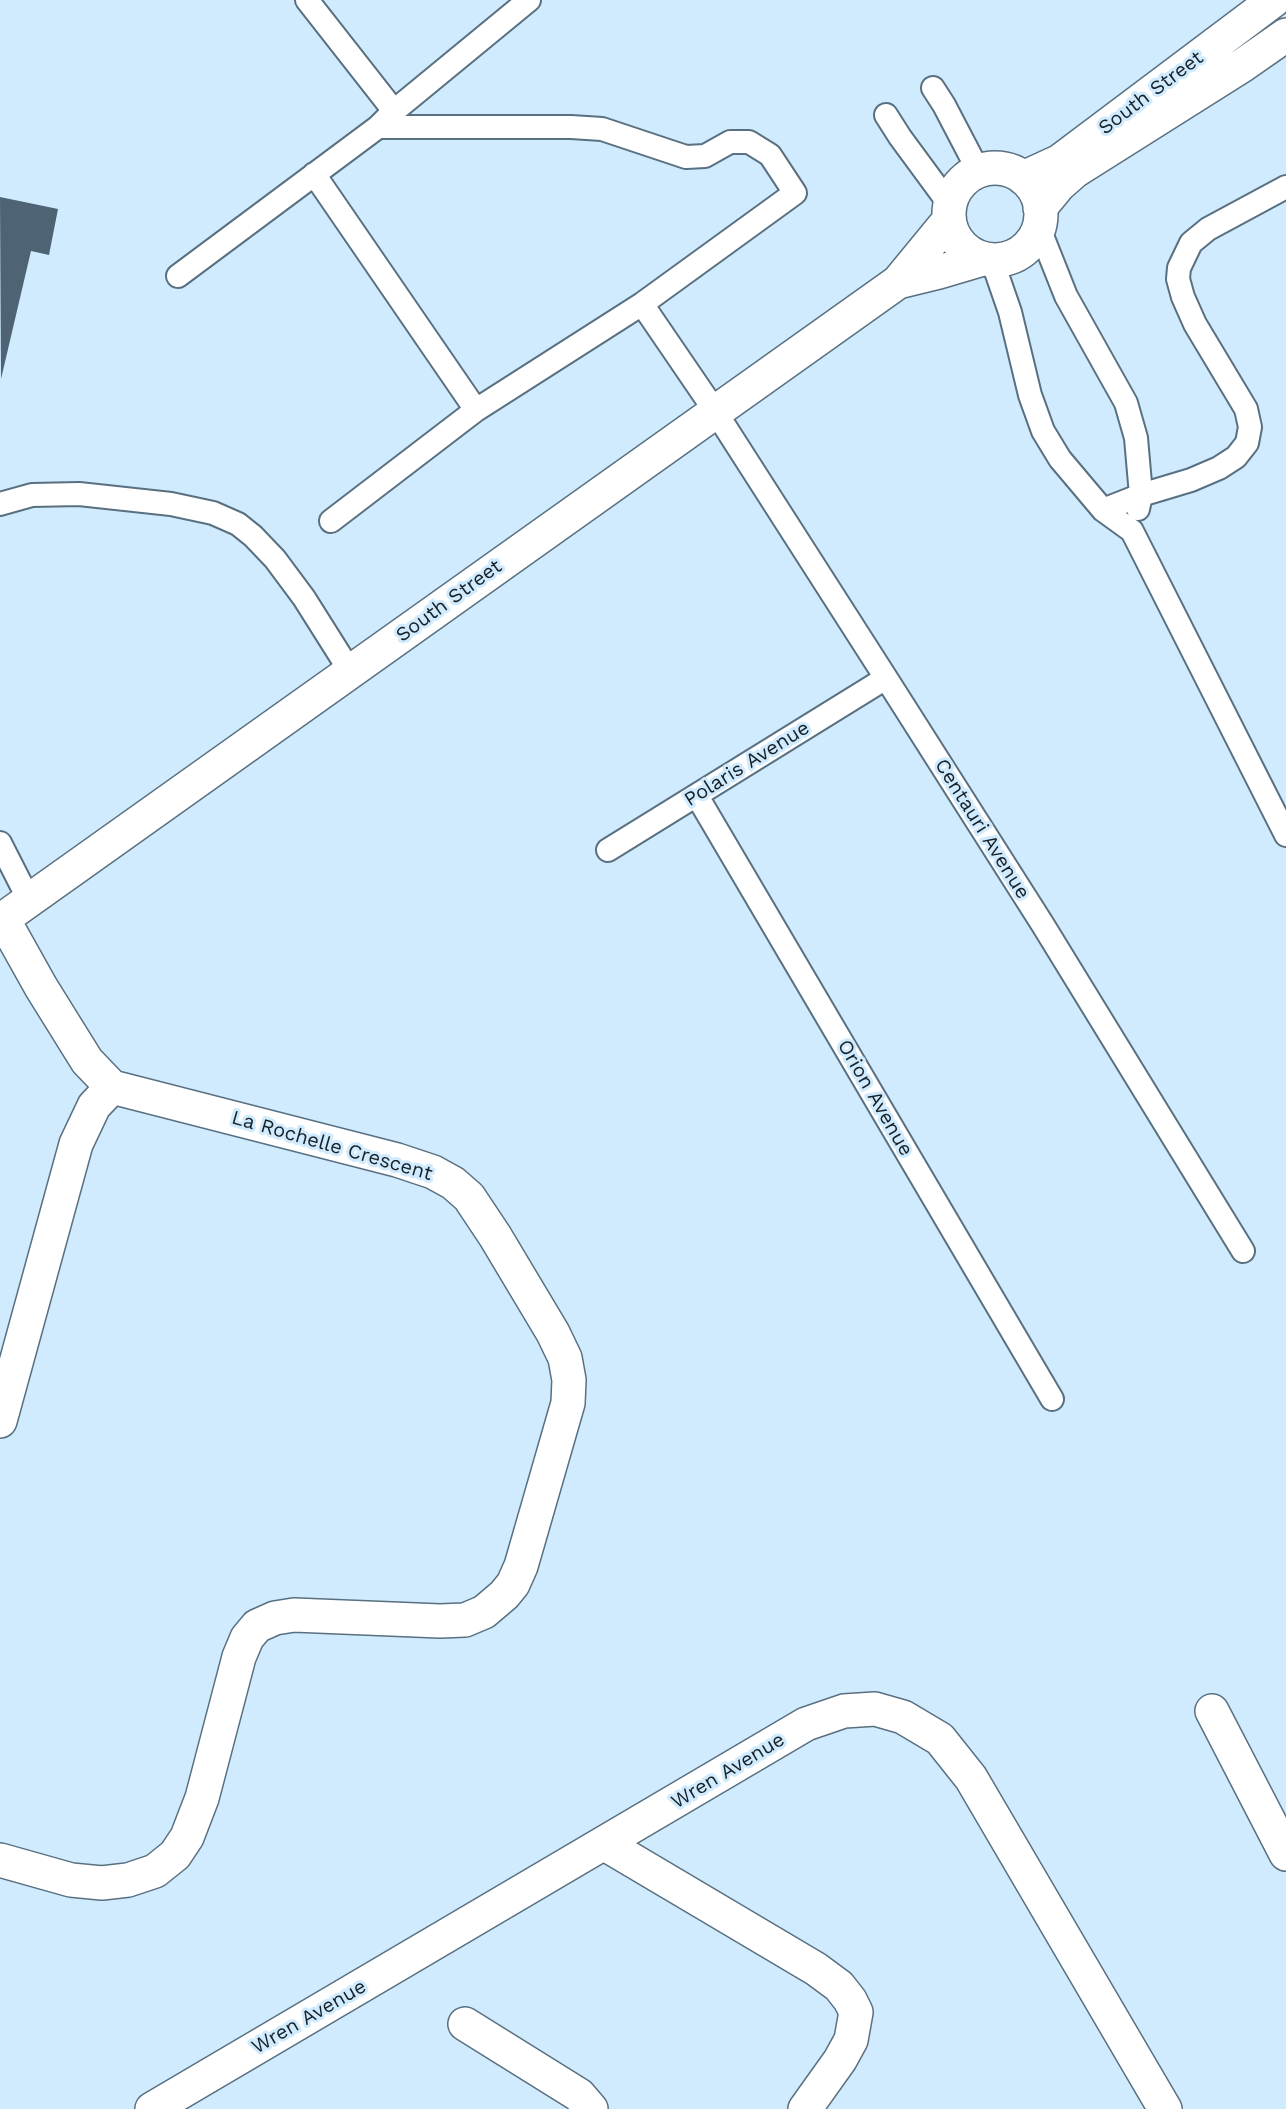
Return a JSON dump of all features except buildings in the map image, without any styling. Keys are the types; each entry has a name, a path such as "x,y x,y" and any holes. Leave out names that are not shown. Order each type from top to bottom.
{"street":[{"name":"South Street","path":"1023,178 1060,161 1274,0"},
{"name":"South Street","path":"1040,218 1059,185 1075,171 1243,65 1286,35"},
{"path":"994,168 1009,171 1023,178 1035,191 1040,218 1032,242 1021,252 1007,258 988,260 966,251 955,237 949,212 956,191 965,179 979,172 994,168"},
{"name":"South Street","path":"1,920 898,282 949,212"},
{"name":"South Street","path":"898,282 988,260"},
{"path":"0,1421 76,1143 94,1106 112,1087 87,1061 1,920"},
{"name":"La Rochelle Crescent","path":"0,1860 71,1880 102,1883 128,1880 155,1871 175,1855 187,1837 202,1798 239,1657 247,1638 256,1626 275,1618 294,1615 440,1622 465,1620 484,1612 513,1584 521,1566 568,1403 569,1380 565,1358 553,1333 469,1197 453,1183 432,1172 397,1160 112,1087"},
{"name":"Wren Avenue","path":"155,2108 806,1724 844,1711 875,1709 903,1717 940,1739 971,1778 1165,2109"},
{"path":"1212,1712 1286,1854"},
{"path":"605,1844 816,1969 839,1986 850,2000 856,2012 851,2040 840,2060 805,2109"},
{"path":"465,2024 579,2095 591,2109"}],"lane":[{"path":"307,0 394,111"},
{"path":"178,276 378,128 394,111 529,0"},
{"path":"933,88 979,172"},
{"path":"886,115 949,212"},
{"path":"331,521 476,410 642,304 795,193 770,155 749,142 730,142 705,156 686,157 602,129 571,127 378,128"},
{"path":"314,174 476,410"},
{"path":"1103,510 1219,468 1236,457 1246,443 1250,428 1246,409 1195,324 1183,297 1178,279 1179,268 1191,243 1208,229 1286,187"},
{"path":"1040,218 1066,296 1126,403 1136,438 1141,495 1132,531"},
{"path":"988,260 1010,312 1029,395 1043,431 1060,459 1103,510 1132,531 1286,835"},
{"name":"Centauri Avenue","path":"642,304 715,411 886,678 1243,1251"},
{"path":"0,504 32,495 78,494 171,504 213,513 238,524 275,559 304,598 350,671"},
{"name":"Polaris Avenue","path":"608,850 886,678"},
{"name":"Orion Avenue","path":"697,796 1052,1400"},
{"path":"0,843 29,900"}]}
